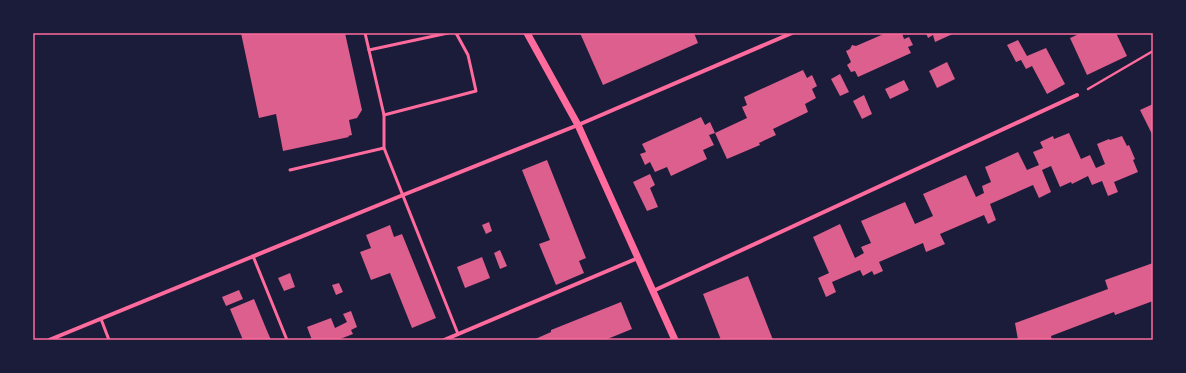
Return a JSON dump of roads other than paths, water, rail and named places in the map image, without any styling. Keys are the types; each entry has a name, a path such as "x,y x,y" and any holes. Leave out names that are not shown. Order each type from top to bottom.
{"street":[{"path":"527,33 578,125 675,340"},
{"path":"49,340 578,125 792,33"},
{"path":"653,291 1077,95"},
{"path":"444,340 638,258"}],"lane":[{"path":"365,33 384,114 384,148 458,334"},
{"path":"369,50 448,33"},
{"path":"384,114 476,91 468,55 456,33"},
{"path":"290,170 384,148"},
{"path":"254,256 287,340"},
{"path":"101,319 109,340"}]}
